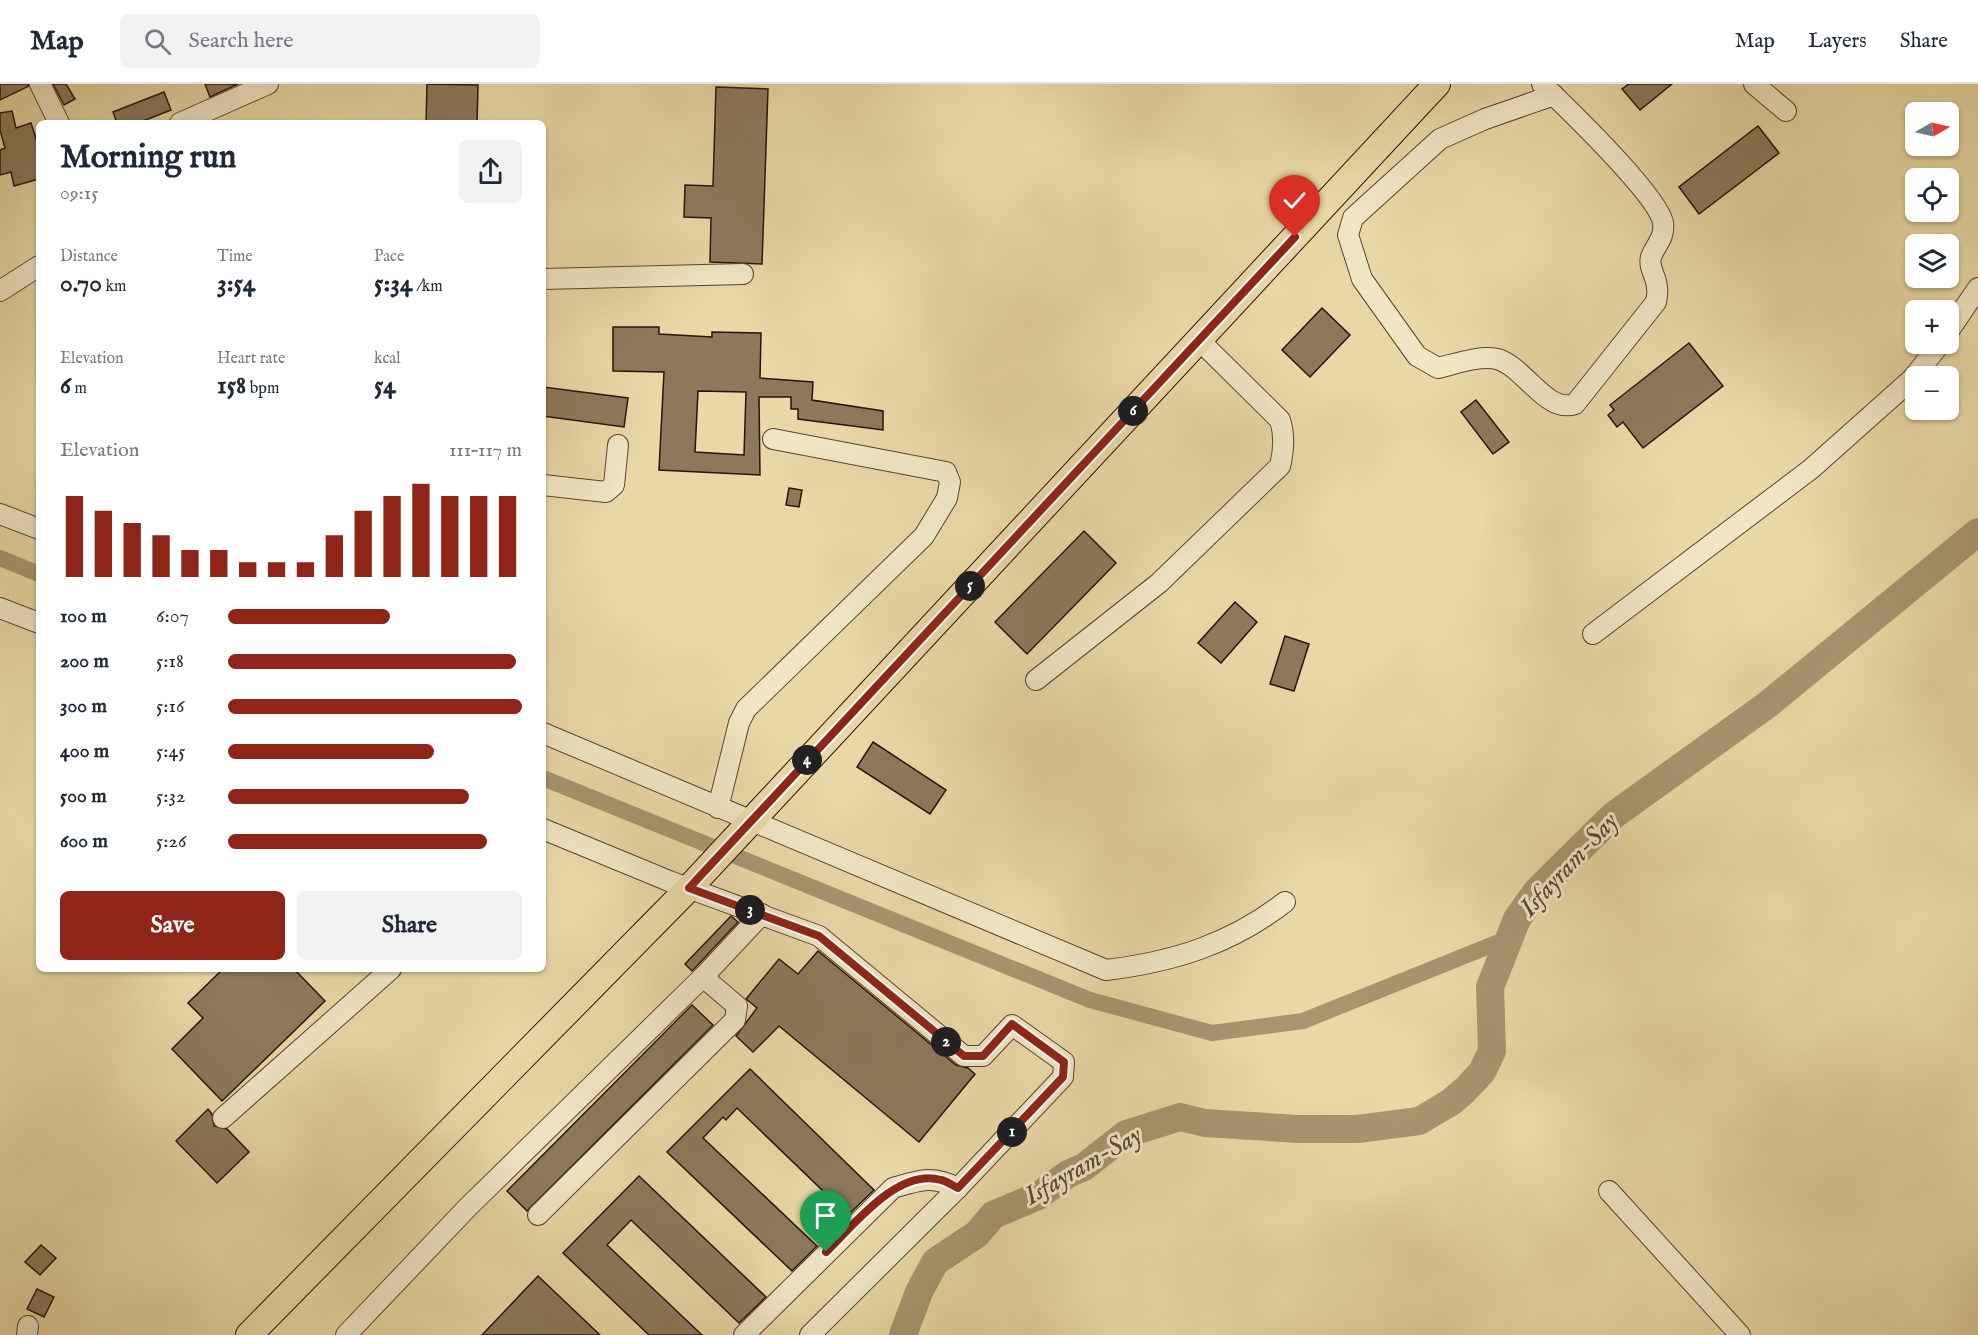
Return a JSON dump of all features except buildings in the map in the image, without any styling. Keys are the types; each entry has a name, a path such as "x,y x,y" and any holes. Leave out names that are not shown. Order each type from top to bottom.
{"main road":[{"path":"249,1335 689,888 1437,84"}],"street":[{"path":"40,84 58,120"},
{"path":"187,120 268,84"},
{"path":"1754,84 1786,111"},
{"path":"1548,89 1600,141 1655,206 1663,221 1663,237 1651,258 1651,272 1658,286 1656,302 1575,404 1566,407 1555,404 1515,369 1498,359 1480,359 1438,368 1417,356 1362,279 1348,235 1353,218 1440,139 1548,89"},
{"path":"0,291 36,268"},
{"path":"546,279 744,274"},
{"path":"1959,316 1978,288"},
{"path":"1036,680 1159,582 1280,466 1284,441 1280,420 1199,340"},
{"path":"1593,634 1811,469 1912,379 1932,354"},
{"path":"718,808 739,723 746,709 924,536 947,498 950,482 946,472 773,440"},
{"path":"546,485 606,492 614,485 618,445"},
{"path":"0,514 36,528"},
{"path":"0,608 36,622"},
{"path":"546,734 1106,970 1176,958 1256,924 1285,902"},
{"path":"546,833 819,936 964,1056 983,1056 1012,1024 1064,1062 1063,1077 958,1188 810,1335"},
{"path":"346,1335 468,1207 703,977 762,914"},
{"path":"223,1118 388,972"},
{"path":"538,1215 735,1020 737,1006 703,977"},
{"path":"744,1335 893,1188 923,1179 940,1179 958,1188"},
{"path":"1609,1191 1740,1335"}],"waterway":[{"name":"Isfayram-Say","path":"903,1335 919,1292 935,1262 977,1234 993,1215 1038,1196 1068,1174 1084,1167 1126,1134 1180,1117 1205,1123 1298,1129 1358,1129 1419,1121 1451,1102 1482,1072 1492,1051 1490,987 1517,919 1537,891 1614,815 1767,705 1978,532"},
{"path":"0,558 36,573"},
{"path":"546,779 1090,1000 1212,1033 1303,1021 1509,938"}],"route":[{"path":"826,1252 893,1188 923,1179 940,1179 958,1188 1063,1077 1064,1062 1012,1024 983,1056 964,1056 819,936 689,888 1295,237"}]}
